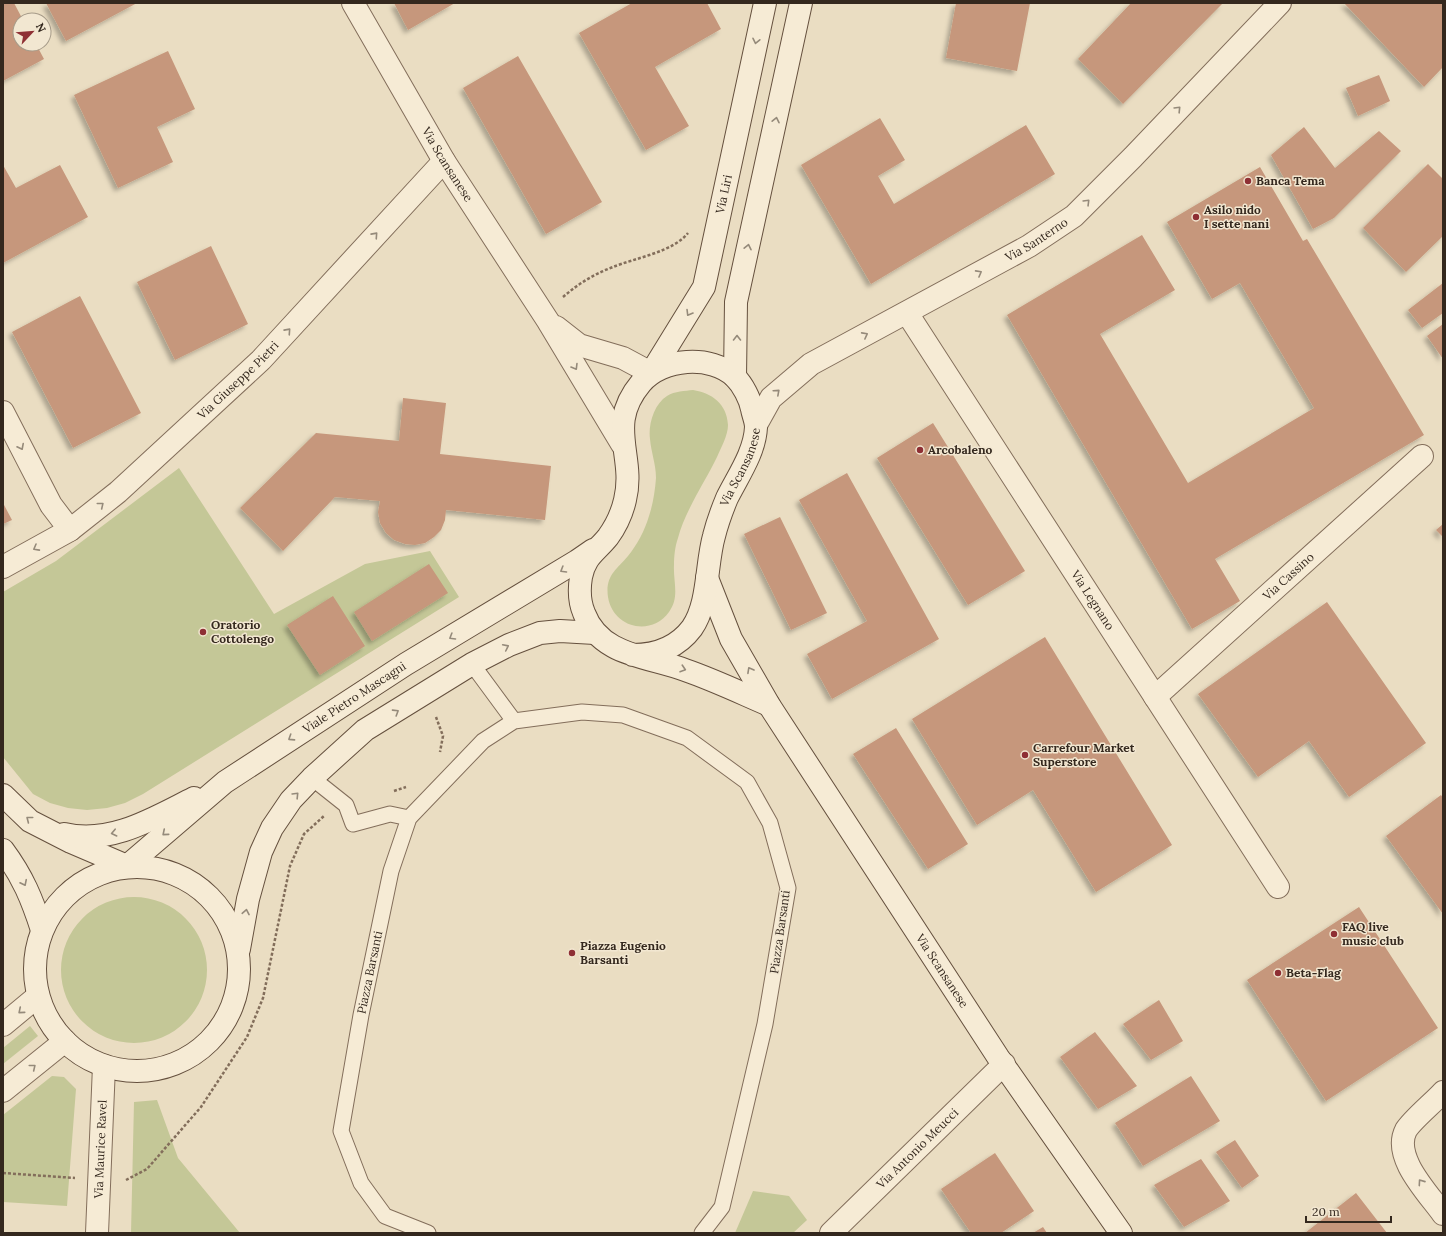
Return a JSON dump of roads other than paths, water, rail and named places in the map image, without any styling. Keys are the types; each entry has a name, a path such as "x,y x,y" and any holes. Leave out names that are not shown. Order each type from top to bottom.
{"main road":[{"name":"Via Scansanese","path":"353,3 444,160 548,321 622,444"},
{"name":"Via Liri","path":"651,373 704,287 765,3"},
{"path":"735,377 736,302 801,3"},
{"name":"Via Santerno","path":"756,425 770,398 811,364 1029,246 1074,216 1133,157 1280,3"},
{"name":"Via Giuseppe Pietri","path":"3,566 70,530 118,492 261,360 444,160"},
{"name":"Via Legnano","path":"907,313 1278,887"},
{"name":"Via Scansanese","path":"548,321 579,345 623,358 651,373"},
{"name":"Via Scansanese","path":"632,655 646,655 660,652 684,638 693,627 699,614 714,536 726,501 753,444 756,425 750,402 735,377 717,366 694,362 668,365 651,373 637,388 627,406 623,418 622,444 628,477 623,509 607,538 596,548 587,561 581,575 579,590 581,606 586,620 595,633 605,643 618,651 632,655 684,669 769,705"},
{"path":"3,412 52,505 70,530"},
{"name":"Via Cassino","path":"1155,697 1422,456"},
{"name":"Viale Pietro Mascagni","path":"126,866 225,782 406,664 578,561 596,548"},
{"name":"Via Scansanese","path":"706,577 731,639 769,705 1004,1064 1122,1233"},
{"name":"Viale Pietro Mascagni","path":"238,950 228,921 211,896 186,878 157,868 126,866 100,873 75,887 56,906 42,930 35,963 38,996 49,1020 65,1041 83,1056 104,1066 138,1072 167,1067 174,1065 204,1047 227,1020 239,986 238,950 248,899 261,852 272,828 291,800 312,778 365,730 472,664 509,645 540,633 560,631 595,633"},
{"path":"50,832 87,836 106,835 122,831 138,826 225,782"},
{"name":"Viale Pietro Mascagni","path":"3,795 30,821 50,832 126,866"},
{"name":"Viale Pietro Mascagni","path":"3,850 18,871 33,900 42,930"},
{"path":"3,1026 38,996"},
{"path":"3,1091 65,1041"},
{"name":"Via Antonio Meucci","path":"830,1233 1004,1064"},
{"name":"Via Maurice Ravel","path":"97,1233 104,1066"},
{"path":"1443,1092 1406,1130 1403,1150 1406,1162 1443,1214"}],"lane":[{"path":"472,664 514,721"},
{"name":"Piazza Barsanti","path":"428,1233 385,1216 361,1182 341,1131 361,1015 391,871 408,818 483,741 514,721 582,712 623,716 687,738 746,782 770,823 788,888 768,1009 722,1207 702,1233"},
{"path":"312,778 346,804 353,824 390,814 408,818"}],"place":[{"name":"Banca Tema","path":"1248,181"},
{"name":"Asilo nido I sette nani","path":"1196,217"},
{"name":"Arcobaleno","path":"920,450"},
{"name":"Oratorio Cottolengo","path":"203,632"},
{"name":"Carrefour Market Superstore","path":"1025,755"},
{"name":"FAQ live music club","path":"1334,934"},
{"name":"Piazza Eugenio Barsanti","path":"572,953"},
{"name":"Beta-Flag","path":"1278,973"}]}
